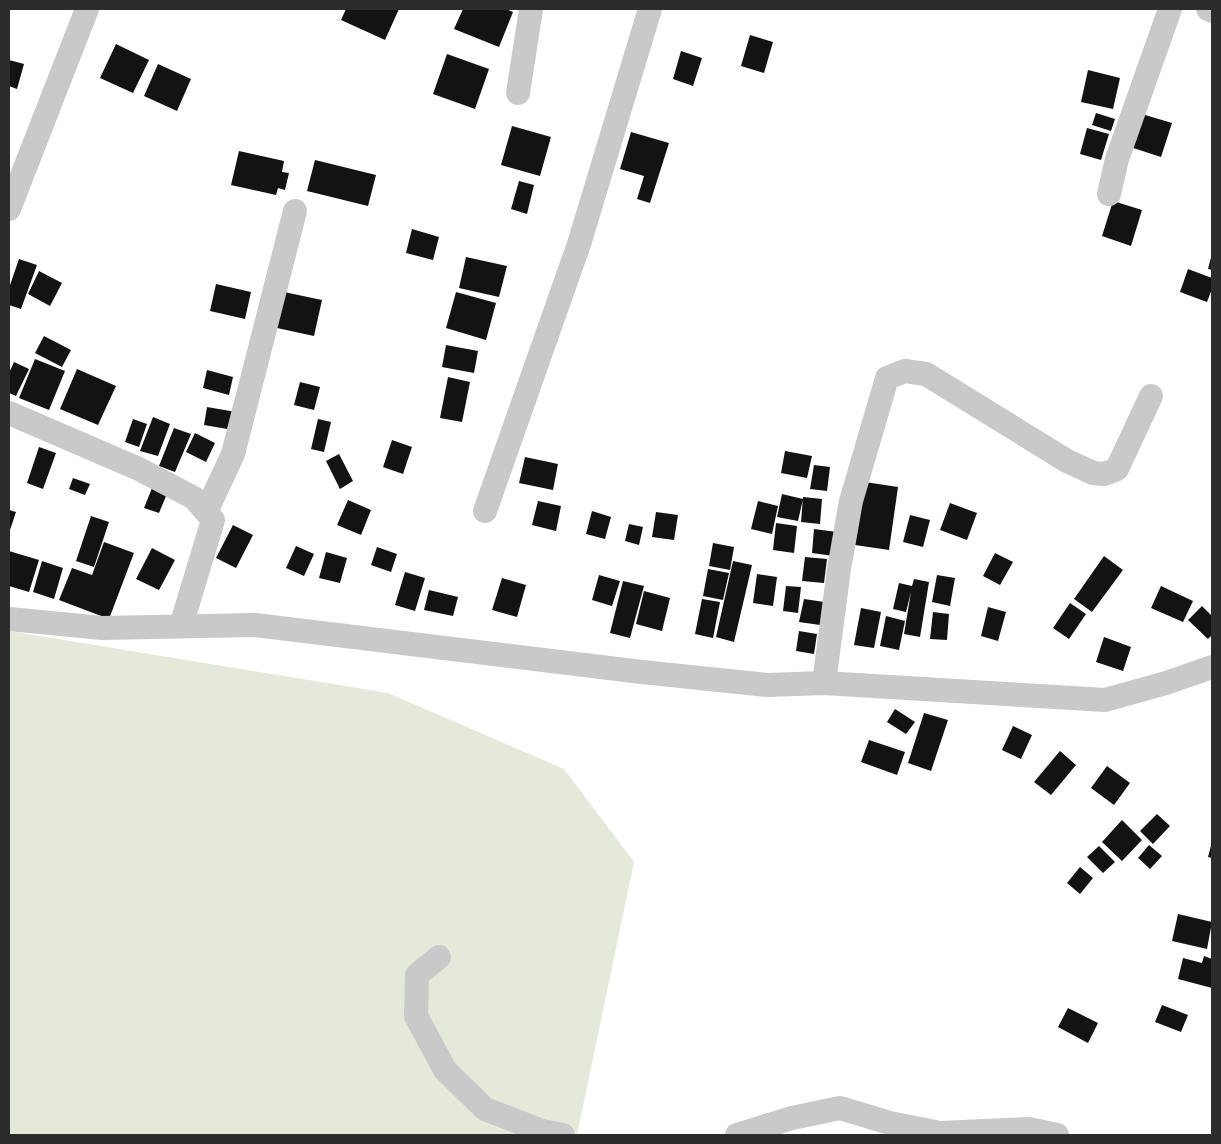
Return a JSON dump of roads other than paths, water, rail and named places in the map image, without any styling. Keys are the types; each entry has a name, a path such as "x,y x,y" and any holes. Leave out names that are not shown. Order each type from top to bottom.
{"street":[{"path":"9,209 87,9"},
{"path":"518,93 531,9"},
{"path":"485,511 579,244 650,9"},
{"path":"1109,194 1117,159 1170,9"},
{"path":"1208,9 1212,10"},
{"path":"206,512 233,454 295,211"},
{"path":"824,683 839,569 852,501 887,378 905,371 926,374 1067,461 1093,472 1104,474 1117,469 1151,396"},
{"path":"9,413 139,469 194,498 213,520 181,626"},
{"path":"9,619 102,628 255,625 652,673 767,684 824,683 1105,700 1166,683 1212,667"},
{"path":"439,957 417,975 416,1016 445,1070 485,1109 542,1131 563,1135"},
{"path":"737,1135 792,1118 840,1108 890,1123 940,1133 1029,1129 1057,1135"}]}
